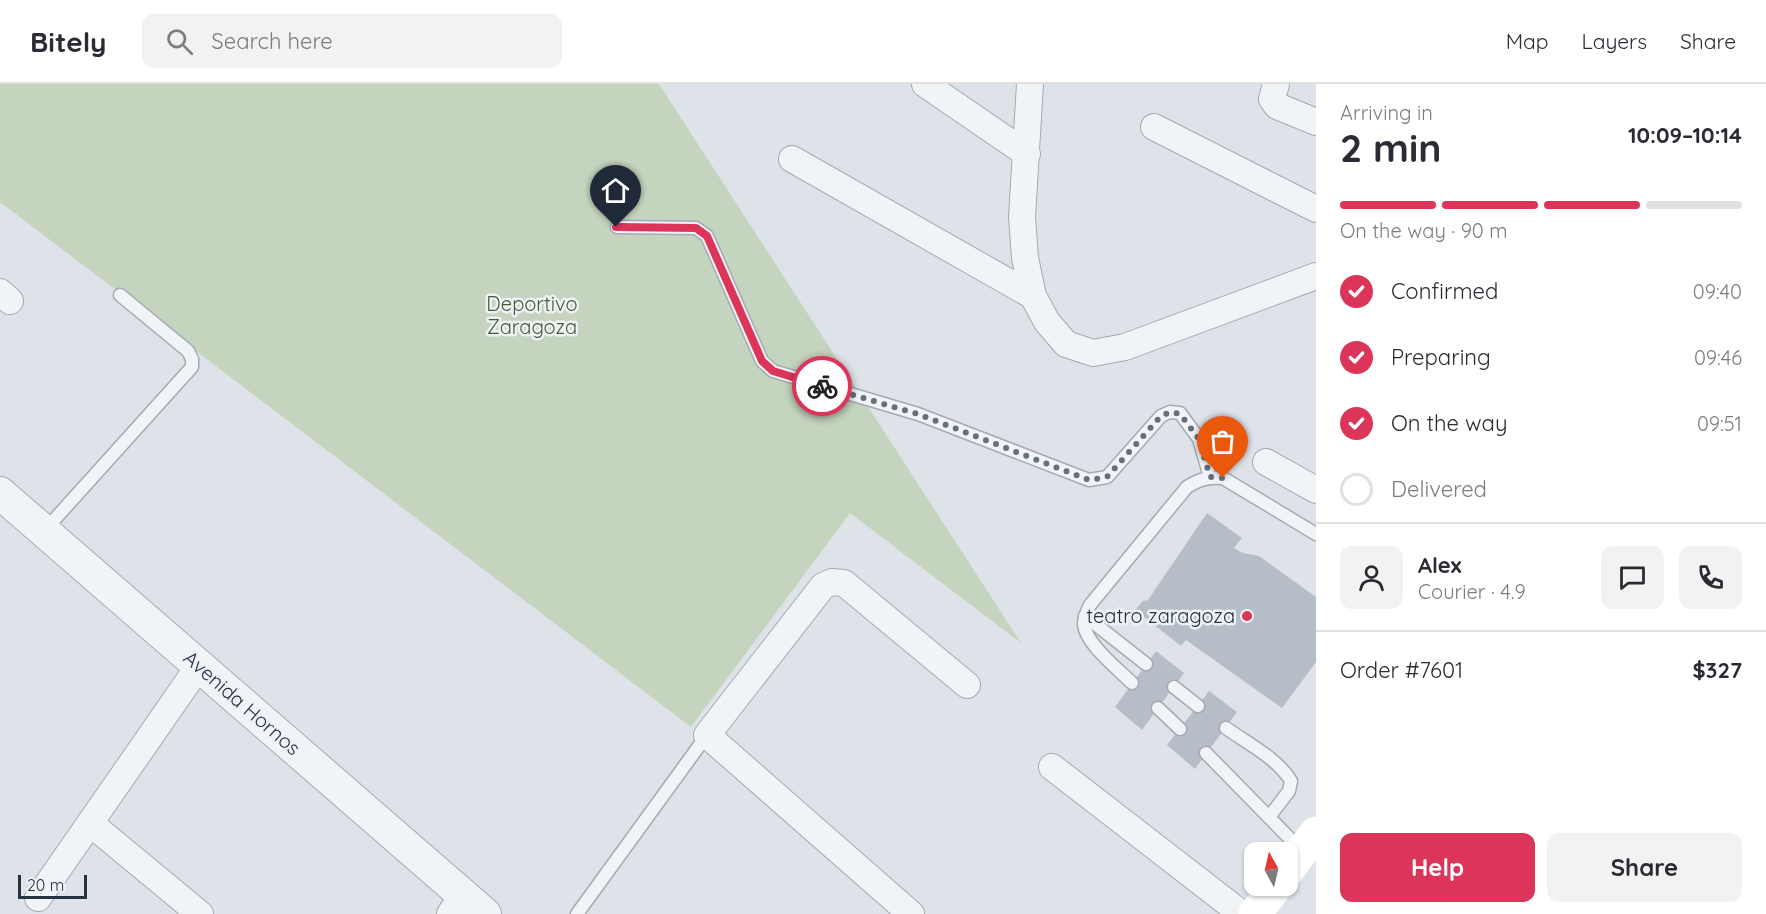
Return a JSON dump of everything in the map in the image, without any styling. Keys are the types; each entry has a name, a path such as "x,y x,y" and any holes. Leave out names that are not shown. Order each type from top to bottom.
{"main road":[{"path":"1255,914 1269,896"}],"street":[{"path":"925,84 1027,154"},
{"path":"1030,84 1023,217 1024,258 1033,296 1047,322 1066,344 1093,353 1125,347 1316,276"},
{"path":"1276,84 1272,99 1277,106 1316,122"},
{"path":"1154,128 1316,209"},
{"path":"792,159 1033,296"},
{"path":"1266,462 1316,490"},
{"name":"Avenida Hornos","path":"0,493 199,666 466,908"},
{"path":"911,914 707,735 823,586 832,582 844,583 967,685"},
{"path":"38,898 199,666"},
{"path":"1052,767 1242,914"},
{"path":"90,823 200,914"}],"lane":[{"path":"616,227 696,228 702,231 707,236 762,361 773,371 918,414 1089,480 1107,477 1161,416 1170,412 1180,414 1199,439 1210,477"},
{"path":"44,531 192,367 192,359 188,351 120,295"},
{"path":"1132,683 1093,644 1084,626 1085,616 1090,605 1188,487 1198,480 1210,477 1223,478 1316,534"},
{"path":"1085,616 1146,664"},
{"path":"1174,687 1198,706"},
{"path":"1158,708 1180,729"},
{"path":"1226,728 1273,762 1286,773 1291,781 1289,791 1269,817"},
{"path":"577,914 707,735"},
{"path":"1206,753 1302,852"}],"green space":[{"name":"Deportivo Zaragoza","path":"0,84 659,84 1021,643 850,513 691,727 0,202"}],"building":[{"path":"1207,513 1242,538 1234,548 1243,553 1259,556 1316,597 1316,662 1282,708 1186,640 1181,646 1135,610 1143,601 1148,600"},
{"path":"1156,651 1184,673 1142,730 1115,707"},
{"path":"1209,691 1237,712 1195,769 1167,745"}],"way so far":[{"path":"822,386 918,414 1089,480 1100,480 1107,477 1161,416 1170,412 1180,414 1199,439 1210,477 1223,478"}],"place":[{"name":"teatro zaragoza","path":"1247,616"}],"route":[{"path":"616,227 696,228 702,231 707,236 762,361 773,371 822,386"}]}
